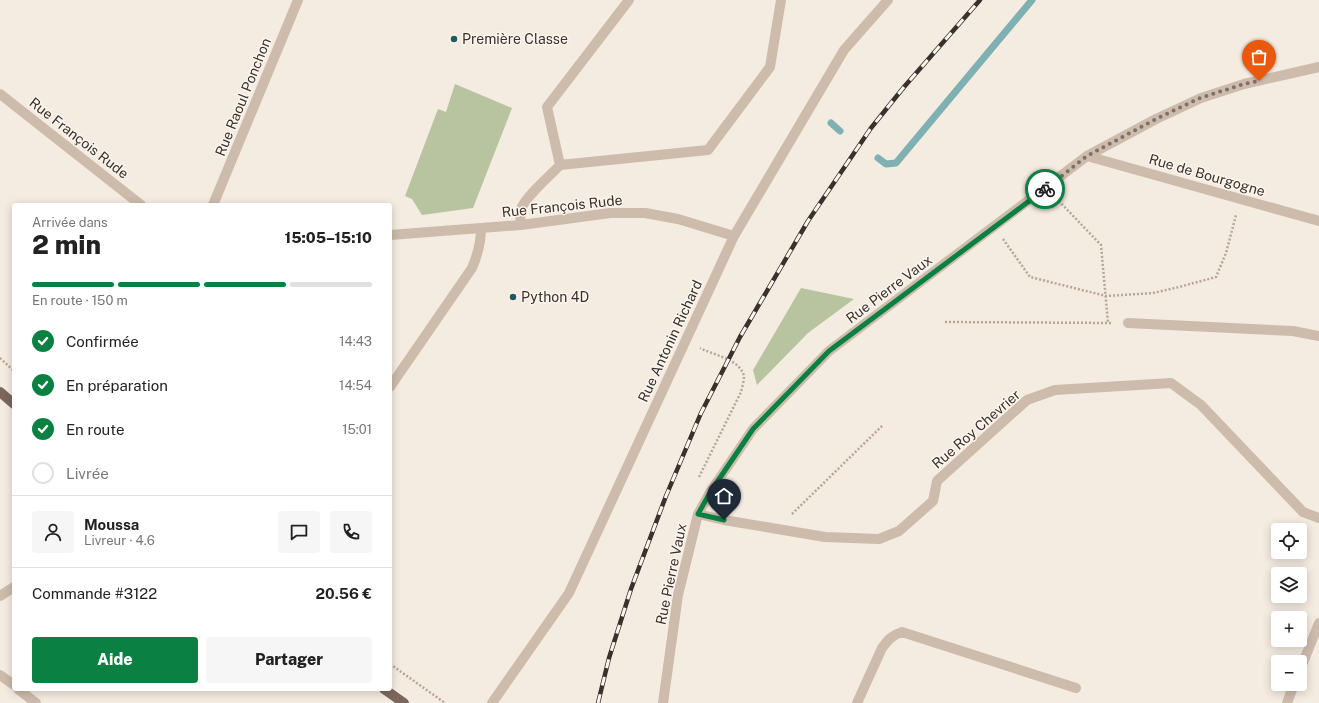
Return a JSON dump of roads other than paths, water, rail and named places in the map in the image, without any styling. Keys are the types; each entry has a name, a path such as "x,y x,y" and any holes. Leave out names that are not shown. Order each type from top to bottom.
{"main road":[{"path":"0,392 12,402"},
{"path":"387,691 404,703"}],"street":[{"name":"Rue Raoul Ponchon","path":"214,203 298,0"},
{"path":"560,166 547,107 629,0"},
{"path":"520,225 521,209 525,202 560,166 708,150 770,67 782,0"},
{"name":"Rue Antonin Richard","path":"492,703 569,593 734,236 844,50 888,0"},
{"name":"Rue Pierre Vaux","path":"663,703 678,595 698,514 711,491 753,429 829,351 1047,188 1087,156 1156,119 1200,98 1244,84 1319,67"},
{"name":"Rue François Rude","path":"0,94 137,203"},
{"name":"Rue de Bourgogne","path":"1087,156 1319,221"},
{"name":"Rue François Rude","path":"392,235 520,225 610,213 645,213 678,219 734,236"},
{"path":"392,385 472,268 481,242 481,228"},
{"path":"1128,323 1293,331 1319,336"},
{"name":"Rue Roy Chevrier","path":"698,514 724,520 825,537 879,539 899,531 933,501 937,481 1028,400 1055,390 1171,383 1201,405 1303,512 1319,518"},
{"path":"0,596 12,589"},
{"path":"1306,655 1319,623"},
{"path":"857,703 882,648 894,634 902,632 1076,688"},
{"path":"0,674 12,684"},
{"path":"21,691 36,703"},
{"path":"1287,703 1291,691"}],"waterway":[{"path":"878,158 886,164 896,163 1032,0"},
{"path":"831,123 840,131"}],"railway":[{"path":"598,703 609,658 631,589 666,496 701,413 740,337 808,221 871,128 904,87 980,0"}],"place":[{"name":"Première Classe","path":"454,39"},
{"name":"Python 4D","path":"513,297"}]}
